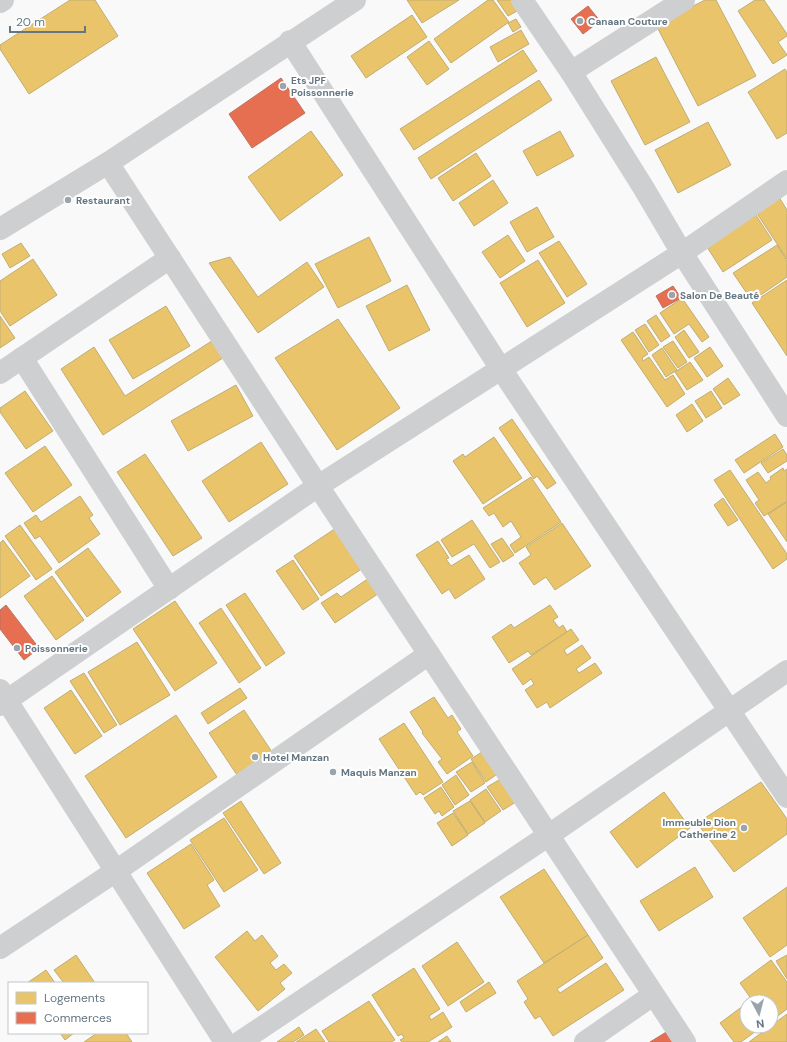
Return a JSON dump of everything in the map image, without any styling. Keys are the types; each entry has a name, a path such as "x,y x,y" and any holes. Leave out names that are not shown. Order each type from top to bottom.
{"street":[{"path":"0,229 108,163 290,41 355,0"},
{"path":"522,0 571,72 682,253 787,416"},
{"path":"571,72 684,0"},
{"path":"290,41 501,369 787,797"},
{"path":"108,163 318,486 685,1042"},
{"path":"225,1042 116,871 2,699 169,589 318,486 682,253 787,181"},
{"path":"0,373 170,258"},
{"path":"22,358 169,589"},
{"path":"0,948 116,871 429,654"},
{"path":"240,1042 549,835 787,671"},
{"path":"585,1042 653,995"}],"building: Logements":[{"path":"70,0 95,0 118,36 29,94 0,49 0,45"},
{"path":"407,0 459,0 422,23"},
{"path":"488,0 493,0 509,22 451,63 434,39"},
{"path":"497,0 512,0 519,10 508,16"},
{"path":"705,0 716,0 756,76 698,106 656,25"},
{"path":"755,0 764,0 787,34 787,36 778,42 787,55 773,64 738,11"},
{"path":"412,15 427,37 366,78 351,56"},
{"path":"516,19 521,27 513,32 508,23"},
{"path":"521,30 529,44 498,62 490,47"},
{"path":"429,41 449,69 427,85 407,57"},
{"path":"523,50 537,71 414,150 400,129"},
{"path":"656,57 690,122 645,145 611,81"},
{"path":"785,69 787,72 787,133 777,139 748,92"},
{"path":"539,80 552,100 431,179 418,158"},
{"path":"708,122 731,165 678,193 655,150"},
{"path":"311,131 343,175 280,221 248,177"},
{"path":"560,131 574,156 537,176 523,151"},
{"path":"476,153 491,176 453,201 438,178"},
{"path":"493,180 508,203 474,226 459,203"},
{"path":"779,197 787,210 787,259 756,212"},
{"path":"537,207 554,237 527,252 510,222"},
{"path":"756,215 772,240 723,272 707,247"},
{"path":"508,235 525,261 500,278 482,252"},
{"path":"369,237 391,281 338,308 315,264"},
{"path":"559,241 587,284 567,297 539,253"},
{"path":"21,243 30,256 10,268 2,254"},
{"path":"777,245 787,261 787,277 752,301 733,273"},
{"path":"230,257 258,297 307,262 324,287 258,333 209,263"},
{"path":"33,259 57,295 10,326 0,311 0,281"},
{"path":"538,260 565,303 527,327 500,283"},
{"path":"787,280 787,356 752,303"},
{"path":"407,285 430,330 389,351 366,306"},
{"path":"682,298 709,337 702,342 689,324 674,334 660,313"},
{"path":"166,306 190,346 133,379 109,340"},
{"path":"656,315 670,336 661,342 647,321"},
{"path":"0,316 15,338 0,348"},
{"path":"338,319 400,408 337,450 275,358"},
{"path":"645,324 659,345 649,352 635,330"},
{"path":"684,330 699,352 689,358 675,337"},
{"path":"633,332 648,354 642,358 643,361 649,357 665,380 673,375 685,394 667,407 621,340"},
{"path":"215,339 226,356 103,435 61,369 94,347 125,396"},
{"path":"673,341 687,362 678,368 663,347"},
{"path":"710,347 723,366 707,377 694,358"},
{"path":"662,348 677,370 666,377 652,355"},
{"path":"690,362 703,380 687,390 675,372"},
{"path":"728,378 740,395 724,405 713,389"},
{"path":"236,385 253,416 188,451 171,421"},
{"path":"25,391 53,431 26,449 0,412 0,408"},
{"path":"711,391 722,408 706,418 695,401"},
{"path":"692,404 703,421 687,432 676,415"},
{"path":"512,419 556,483 547,489 537,476 534,479 499,428"},
{"path":"775,434 783,447 744,473 735,460"},
{"path":"494,437 522,478 483,504 453,461 463,454 465,457"},
{"path":"261,442 288,484 229,522 202,481"},
{"path":"45,446 72,485 33,512 5,473"},
{"path":"783,449 787,455 787,461 768,473 761,463"},
{"path":"145,454 202,538 173,556 117,472"},
{"path":"783,468 784,471 787,469 787,501 764,516 755,503 759,500 746,480 758,472 766,483 771,479 770,477"},
{"path":"730,470 787,554 787,559 773,569 714,480"},
{"path":"531,477 561,522 515,553 510,545 521,537 511,521 503,527 494,513 489,516 483,508"},
{"path":"80,496 93,515 89,518 100,534 59,563 40,536 35,539 24,523 36,515 41,522"},
{"path":"723,498 738,520 728,526 714,505"},
{"path":"787,502 787,542 768,514"},
{"path":"472,520 500,562 490,568 474,544 452,557 441,540"},
{"path":"562,523 591,566 555,590 546,577 534,585 519,563 531,555 526,547"},
{"path":"20,525 52,569 36,580 5,536"},
{"path":"339,526 366,566 321,596 294,556"},
{"path":"502,538 514,555 503,562 491,544"},
{"path":"3,540 30,576 0,598 0,543"},
{"path":"438,541 449,558 446,559 451,566 469,555 485,579 455,599 449,589 442,594 416,555"},
{"path":"88,548 121,592 87,617 55,572"},
{"path":"293,560 319,599 303,610 276,571"},
{"path":"52,576 84,620 56,640 24,596"},
{"path":"372,576 382,591 335,623 321,603 337,593 341,597"},
{"path":"245,593 285,653 266,666 226,605"},
{"path":"175,601 217,663 175,691 133,629"},
{"path":"550,605 558,617 553,620 559,628 563,625 567,632 531,655 528,651 509,663 492,637 511,624 514,628"},
{"path":"221,608 261,668 239,683 199,623"},
{"path":"571,629 579,640 564,650 567,655 582,645 591,658 576,669 579,673 595,663 602,673 550,708 547,702 537,708 525,690 534,684 531,679 523,685 512,669"},
{"path":"137,642 170,695 120,725 88,672"},
{"path":"84,673 117,725 104,733 70,681"},
{"path":"240,688 247,698 208,724 201,713"},
{"path":"71,690 102,736 75,754 44,708"},
{"path":"434,697 448,718 452,715 461,729 457,732 473,756 447,774 438,762 442,759 422,733 423,732 410,712"},
{"path":"244,710 272,752 237,775 209,733"},
{"path":"176,715 217,777 126,838 85,776"},
{"path":"404,723 443,782 423,795 420,792 416,795 379,739"},
{"path":"485,750 500,772 486,782 471,759"},
{"path":"472,762 485,783 471,792 456,772"},
{"path":"456,775 469,795 455,805 442,785"},
{"path":"504,777 519,800 503,810 487,787"},
{"name":"Immeuble Dion Catherine 2","path":"761,782 787,819 787,834 734,872 697,823"},
{"path":"441,787 454,807 442,816 439,811 435,814 424,798"},
{"path":"486,789 501,811 485,822 470,800"},
{"path":"664,792 690,828 637,868 610,832"},
{"path":"241,801 281,863 264,874 223,813"},
{"path":"470,801 485,823 468,834 453,811"},
{"path":"453,813 468,835 452,846 437,823"},
{"path":"224,818 258,870 224,892 190,840"},
{"path":"191,844 214,880 207,885 220,906 184,929 147,873"},
{"path":"695,867 713,897 659,931 640,901"},
{"path":"544,869 588,935 544,963 500,897"},
{"path":"787,887 787,945 770,957 743,918"},
{"path":"247,931 255,941 262,935 278,956 270,963 276,970 284,964 292,973 280,983 285,989 258,1011 215,957"},
{"path":"588,935 603,958 557,989 560,993 606,963 624,990 553,1036 540,1016 535,1019 524,1002 528,999 517,981"},
{"path":"457,942 484,982 448,1006 422,966"},
{"path":"76,955 94,982 63,982 54,970"},
{"path":"787,955 787,979 776,961"},
{"path":"771,960 787,982 787,1009 779,1015 779,994 748,994 740,983"},
{"path":"414,968 440,1009 429,1016 431,1020 443,1012 452,1027 428,1042 402,1042 400,1040 404,1038 402,1034 398,1036 372,995"},
{"path":"46,970 54,982 28,982"},
{"path":"489,982 496,993 466,1012 460,1002"},
{"path":"369,1001 395,1040 391,1042 329,1042 322,1031"},
{"path":"739,1009 739,1034 752,1034 741,1042 734,1042 720,1023"},
{"path":"787,1014 787,1042 749,1042 760,1034 779,1034 779,1020"},
{"path":"299,1027 304,1035 293,1042 277,1042"},
{"path":"316,1029 325,1042 296,1042"},
{"path":"61,1034 73,1034 65,1040"},
{"path":"96,1034 127,1034 132,1042 84,1042"},
{"path":"447,1036 451,1042 438,1042"}],"building: Commerces":[{"path":"588,6 600,21 583,34 571,19"},
{"path":"281,78 305,113 252,148 229,114"},
{"path":"673,286 681,298 663,308 656,296"},
{"path":"6,605 39,648 24,660 0,629 0,610"},
{"path":"668,1031 675,1042 650,1042"}],"place":[{"name":"Canaan Couture","path":"580,21"},
{"name":"Ets JPF Poissonnerie","path":"283,86"},
{"name":"Restaurant","path":"68,200"},
{"name":"Salon De Beauté","path":"672,295"},
{"name":"Poissonnerie","path":"17,648"},
{"name":"Hotel Manzan","path":"255,757"},
{"name":"Maquis Manzan","path":"333,772"},
{"name":"Immeuble Dion Catherine 2","path":"744,828"}]}
